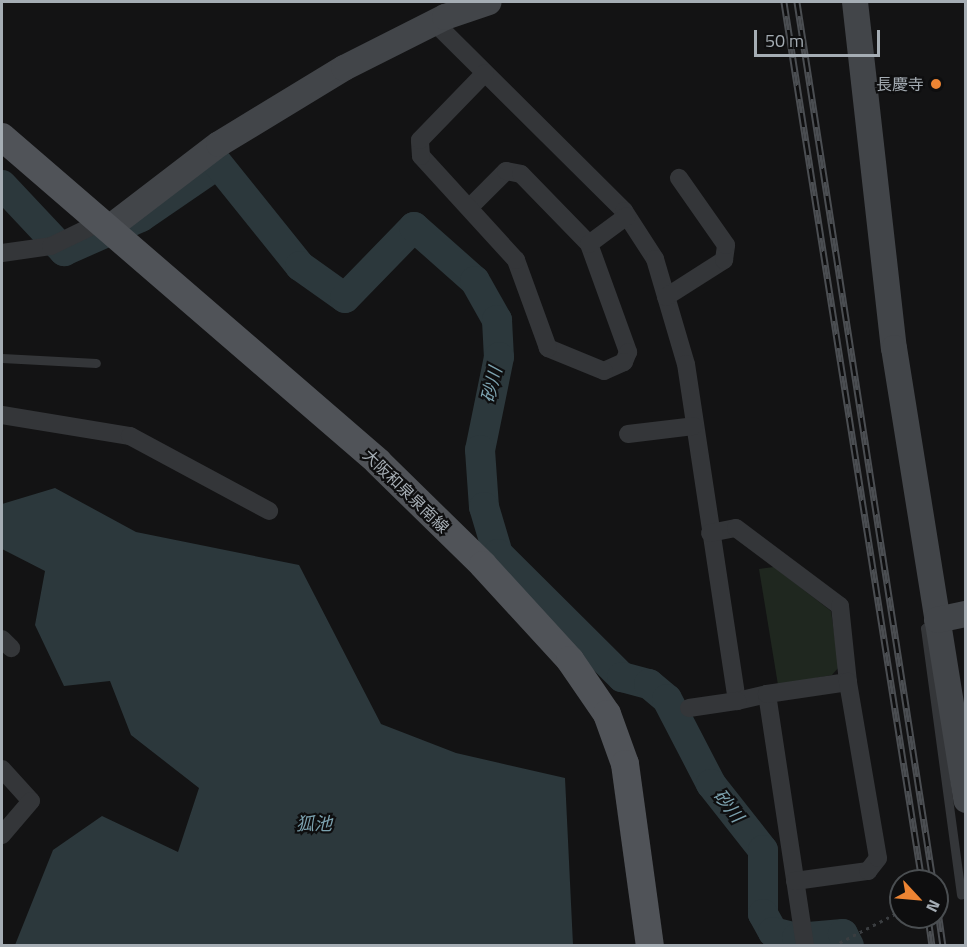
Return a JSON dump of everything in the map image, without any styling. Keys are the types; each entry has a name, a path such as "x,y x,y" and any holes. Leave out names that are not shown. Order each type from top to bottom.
{"main road":[{"name":"大阪和泉泉南線","path":"2,137 378,462 483,565 570,660 607,714 625,764 650,945"}],"street":[{"path":"3,256 51,246 105,225 219,144 344,68 434,22 489,2"},
{"path":"855,2 894,348 966,800"},
{"path":"434,22 627,216 655,259 686,364 736,701"},
{"path":"470,207 506,171 521,174 589,244 628,352 624,362 604,371 548,348 516,260 421,156 420,140 485,73"},
{"path":"666,297 724,260 726,245 679,178"},
{"path":"589,244 627,216"},
{"path":"2,415 130,436 269,511"},
{"path":"628,434 694,426"},
{"path":"710,533 736,528 840,606 848,682 878,858 868,871 795,881"},
{"path":"937,620 966,614"},
{"path":"689,708 848,682"},
{"path":"767,694 805,945"},
{"path":"2,769 31,801 2,835"}],"lane":[{"path":"2,358 96,363"},
{"path":"937,620 925,628 962,895"}],"path":[{"path":"833,945 889,917"}],"shaded area":[{"path":"774,567 831,611 839,667 832,675 778,685 759,569"}],"water":[{"name":"狐池","path":"55,488 136,532 299,565 381,724 456,753 565,778 573,945 15,945 53,850 102,816 178,852 199,788 131,735 110,681 64,686 35,625 45,571 2,549 2,504"}],"waterway":[{"name":"砂川","path":"2,185 64,251 141,217 218,164 300,266 345,298 414,227 475,281 497,320 499,357 480,450 484,507 498,554 622,677 649,684 667,699 711,784 763,850 763,914 773,932 797,938 843,934 849,946"}],"railway":[{"path":"784,2 920,869"},
{"path":"797,2 931,869"},
{"path":"930,929 932,946"},
{"path":"941,929 943,946"}],"place":[{"name":"長慶寺","path":"936,84"}]}
